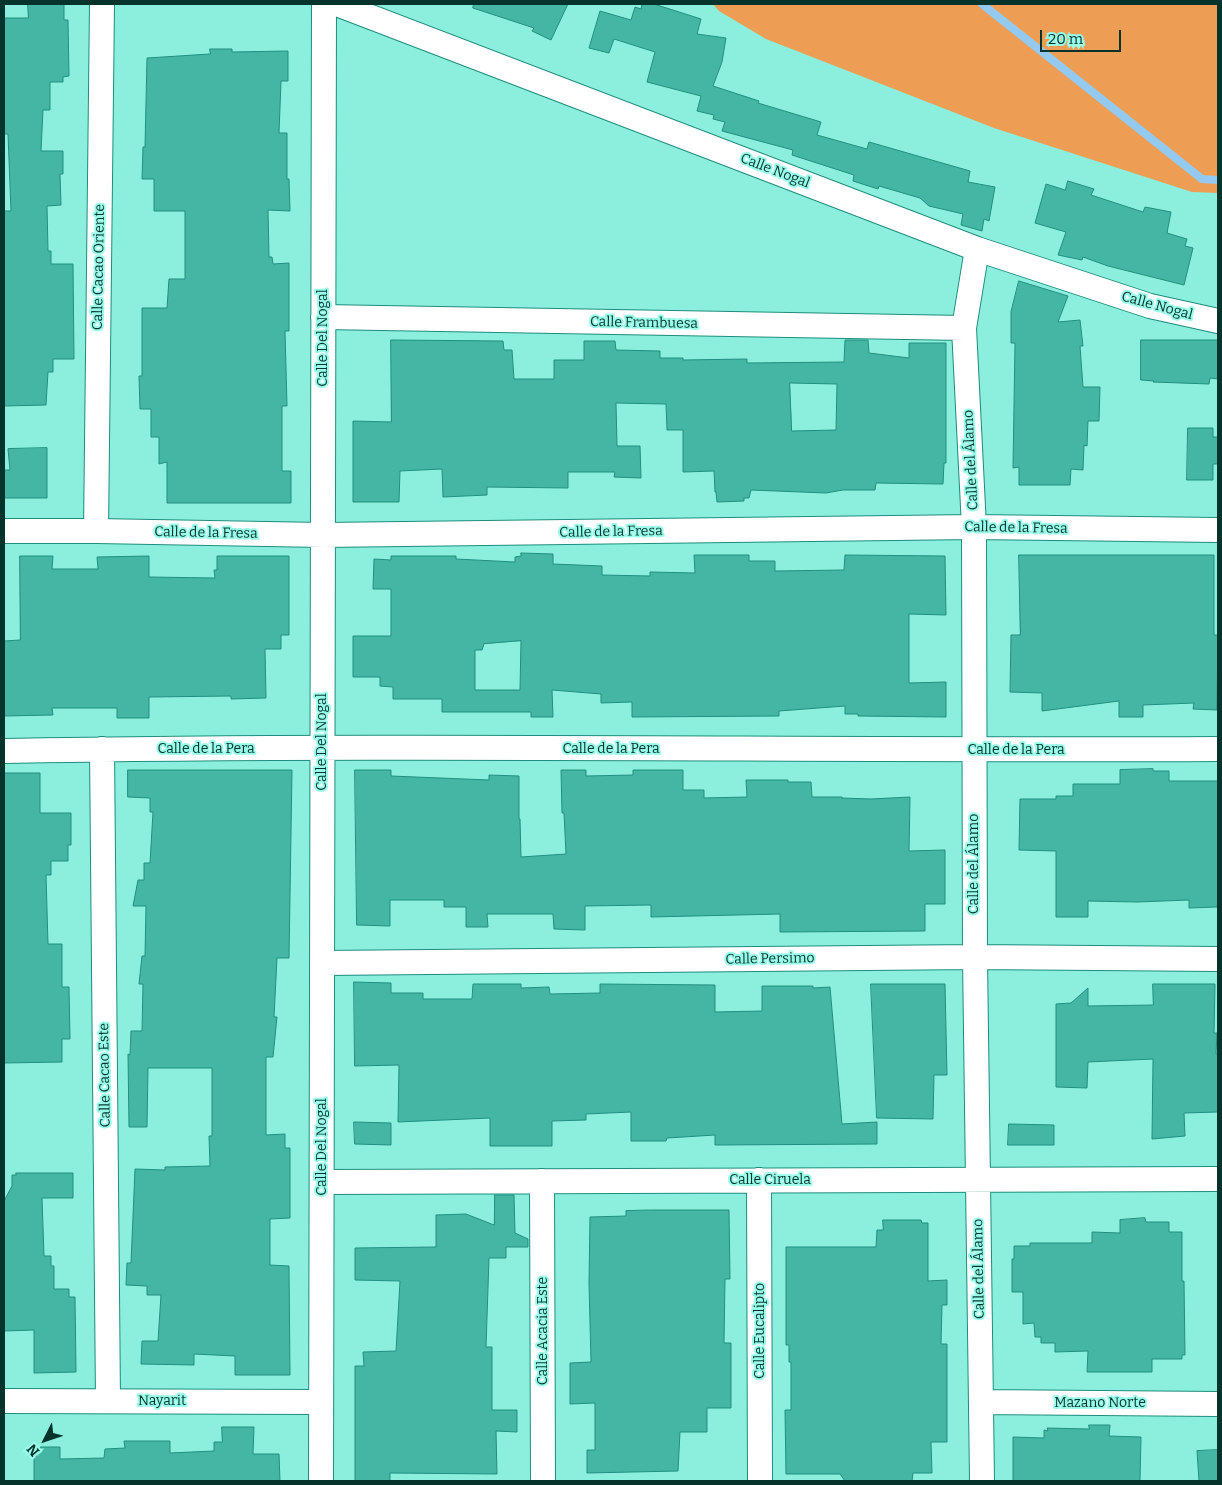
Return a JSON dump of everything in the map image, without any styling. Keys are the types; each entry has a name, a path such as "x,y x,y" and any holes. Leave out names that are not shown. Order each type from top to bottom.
{"street":[{"name":"Calle Cacao Oriente","path":"96,531 102,4"},
{"name":"Calle Del Nogal","path":"321,1481 324,4"},
{"name":"Calle Nogal","path":"337,4 977,249 1150,306 1218,321"},
{"name":"Calle del Álamo","path":"977,249 964,328 974,527 975,957 982,1481"},
{"name":"Calle Frambuesa","path":"323,318 964,328"},
{"name":"Calle de la Fresa","path":"4,531 323,535 974,527 1218,530"},
{"name":"Calle de la Pera","path":"4,751 102,749 1218,749"},
{"name":"Calle Cacao Este","path":"102,749 108,1401"},
{"name":"Calle Persimo","path":"322,963 975,957 1218,959"},
{"name":"Calle Ciruela","path":"322,1182 1218,1179"},
{"name":"Calle Eucalipto","path":"759,1180 760,1481"},
{"name":"Calle Acacia Este","path":"542,1181 543,1481"},
{"name":"Nayarit","path":"4,1401 321,1402"},
{"name":"Mazano Norte","path":"981,1402 1218,1404"}],"shaded area":[{"path":"713,4 1218,4 1218,193 1192,192 994,128 766,39 719,11"}],"building":[{"path":"28,4 64,4 64,20 68,20 69,76 63,77 63,82 50,82 50,110 43,110 41,151 63,151 63,174 60,174 61,205 47,206 48,251 51,251 51,264 73,264 74,359 53,359 53,372 48,372 46,405 4,406 4,211 11,211 8,134 4,134 4,18 28,18"},
{"path":"474,4 568,4 551,40 532,31 534,28 473,8"},
{"path":"642,4 654,4 701,19 697,34 726,38 722,62 713,86 759,101 758,103 821,122 817,135 867,149 869,142 970,171 968,182 995,187 989,221 984,219 982,231 961,225 963,214 929,206 920,198 879,186 878,189 853,181 854,175 792,155 793,150 722,131 725,122 713,119 714,115 697,111 701,96 647,82 655,52 614,39 609,53 589,48 600,11 631,20 635,7 641,9"},
{"path":"210,49 232,49 232,52 288,51 288,81 281,81 279,133 287,133 287,179 289,179 290,211 268,210 269,257 272,257 273,264 289,263 289,331 285,331 287,406 282,406 282,471 291,471 291,503 167,503 167,462 159,464 159,437 151,437 151,409 140,409 139,376 142,376 142,308 167,308 169,279 185,279 185,211 154,211 154,179 142,179 143,147 145,147 147,58 210,54"},
{"path":"1068,181 1094,189 1091,195 1143,212 1145,207 1171,212 1167,233 1187,239 1185,246 1193,248 1184,285 1108,266 1083,257 1082,260 1058,255 1066,232 1035,223 1046,184 1065,190"},
{"path":"1019,281 1068,296 1058,322 1080,320 1083,346 1080,346 1083,387 1100,387 1099,421 1088,421 1087,446 1084,445 1083,470 1071,469 1070,485 1019,485 1019,467 1013,468 1015,343 1011,343 1011,312"},
{"path":"391,340 503,341 504,350 512,350 514,379 554,379 554,360 584,360 584,341 615,341 616,350 660,351 660,358 683,358 683,360 747,359 747,363 844,362 845,340 868,340 869,353 909,358 909,343 946,343 946,463 944,463 943,484 876,483 875,490 843,490 826,493 751,490 749,498 744,498 744,501 717,502 714,471 683,472 683,430 667,430 666,404 616,403 617,446 640,446 641,478 614,477 615,472 568,472 568,488 487,487 487,495 443,497 442,469 400,471 399,502 353,502 353,421 391,422","holes":["790,383 837,384 836,430 792,431"]},
{"path":"1141,340 1218,340 1218,379 1210,378 1209,384 1141,380"},
{"path":"1188,428 1213,428 1213,437 1218,437 1218,464 1213,464 1213,480 1187,480"},
{"path":"47,448 47,498 4,498 4,470 10,470 8,449"},
{"path":"521,553 553,554 553,564 602,566 602,575 650,576 650,572 695,573 694,555 749,555 749,561 775,561 775,571 844,570 845,555 945,556 946,615 909,614 909,683 946,682 946,717 858,716 858,714 845,714 845,706 779,711 779,716 632,717 632,702 601,703 601,694 552,690 553,717 531,717 531,712 442,712 442,699 393,699 393,687 380,686 380,677 353,677 353,636 391,636 391,589 373,589 374,559 391,560 391,556 456,556 456,559 515,562 515,557 521,556","holes":["521,641 520,690 475,690 475,650 482,650 484,644"]},
{"path":"1019,555 1214,555 1214,635 1218,635 1217,710 1193,709 1194,703 1143,705 1143,717 1119,717 1119,701 1042,711 1042,693 1010,692 1011,635 1020,635"},
{"path":"20,556 53,556 52,569 98,569 97,557 149,556 149,577 215,578 214,570 217,570 217,556 289,556 289,635 281,635 281,649 265,649 266,698 231,699 231,696 149,697 149,718 117,718 117,708 52,708 53,715 4,716 4,641 20,640"},
{"path":"1153,769 1153,771 1169,771 1169,781 1218,781 1217,907 1189,908 1189,900 1088,901 1088,917 1056,917 1056,851 1019,850 1020,799 1056,799 1056,796 1073,796 1073,784 1120,784 1120,770"},
{"path":"128,770 292,770 289,958 277,958 274,1017 277,1017 273,1057 266,1057 266,1135 285,1134 285,1148 290,1148 290,1218 270,1219 270,1265 289,1266 290,1375 235,1375 235,1356 194,1354 194,1365 141,1364 142,1341 158,1341 161,1295 147,1295 147,1286 126,1285 127,1263 131,1263 135,1169 165,1170 165,1167 210,1166 209,1136 212,1136 212,1068 148,1068 147,1127 129,1127 128,1054 130,1055 131,1031 142,1031 143,984 139,984 142,956 145,956 146,906 133,906 138,880 144,880 144,863 150,863 153,812 150,812 150,798 128,797"},
{"path":"355,770 391,770 391,776 489,780 489,775 519,776 521,857 566,854 564,813 562,813 561,770 586,770 586,776 633,775 633,770 683,770 683,790 704,790 704,798 747,797 746,780 811,782 812,797 871,799 910,797 909,851 945,850 945,904 925,904 925,931 780,932 780,914 651,917 651,905 585,906 585,930 554,929 553,914 487,914 488,927 466,927 466,907 444,907 444,900 390,900 390,926 357,925"},
{"path":"4,773 40,773 40,813 71,813 71,845 68,845 68,861 51,861 51,875 46,875 48,944 62,944 62,987 69,987 70,1039 62,1039 62,1062 4,1063"},
{"path":"354,982 391,983 391,993 423,993 423,999 472,999 473,984 521,984 521,988 549,987 550,994 600,993 600,984 715,985 715,1012 762,1011 762,986 830,987 842,1124 877,1122 877,1144 715,1145 715,1135 667,1138 666,1141 631,1141 631,1112 586,1114 586,1120 552,1121 552,1146 490,1146 490,1118 398,1122 399,1065 355,1066"},
{"path":"871,984 945,984 947,1075 934,1075 933,1119 877,1118"},
{"path":"1153,984 1215,984 1214,1033 1217,1033 1218,1112 1184,1113 1185,1136 1152,1139 1153,1059 1088,1062 1087,1088 1056,1087 1056,1004 1071,1003 1088,988 1088,1006 1153,1005"},
{"path":"354,1122 391,1123 391,1145 355,1144"},
{"path":"1009,1124 1054,1125 1054,1145 1008,1145"},
{"path":"16,1173 73,1173 73,1198 42,1198 44,1256 51,1256 51,1266 54,1266 54,1289 69,1289 69,1297 75,1297 76,1372 34,1373 34,1330 4,1331 4,1201 12,1186 12,1175 16,1175"},
{"path":"495,1195 514,1195 515,1233 528,1239 528,1247 506,1247 506,1258 489,1258 486,1347 492,1347 492,1410 517,1410 517,1432 496,1431 497,1474 390,1473 390,1481 355,1481 355,1366 364,1366 363,1352 396,1351 400,1281 355,1280 355,1248 436,1247 436,1215 466,1214 494,1225"},
{"path":"729,1210 730,1279 725,1279 724,1343 731,1343 731,1408 707,1408 707,1432 680,1432 678,1471 587,1473 587,1450 595,1450 595,1403 570,1404 570,1363 591,1362 590,1217 626,1216 626,1211"},
{"path":"1145,1218 1146,1222 1169,1222 1169,1232 1182,1232 1185,1355 1182,1355 1182,1359 1152,1359 1152,1372 1087,1372 1088,1351 1055,1352 1055,1343 1041,1343 1041,1337 1035,1337 1034,1323 1023,1324 1023,1292 1012,1292 1014,1246 1030,1246 1030,1243 1092,1243 1092,1232 1120,1233 1120,1220"},
{"path":"883,1220 921,1220 922,1223 928,1223 928,1281 947,1280 947,1305 942,1305 941,1344 947,1344 947,1442 931,1442 932,1473 913,1473 912,1481 845,1481 840,1474 786,1474 785,1410 791,1410 791,1362 789,1362 789,1345 786,1345 786,1247 876,1247 877,1230 883,1230"},
{"path":"1089,1425 1110,1425 1109,1436 1141,1437 1140,1481 1013,1481 1013,1437 1044,1438 1044,1430 1048,1431 1047,1428 1089,1429"},
{"path":"222,1427 254,1427 253,1454 279,1454 280,1481 34,1481 34,1447 60,1447 60,1459 104,1458 105,1449 125,1448 124,1441 170,1441 170,1453 214,1451 214,1442 222,1442"},
{"path":"1218,1450 1218,1481 1199,1481 1197,1451"}],"waterway":[{"path":"982,4 1202,179 1218,180"}]}
